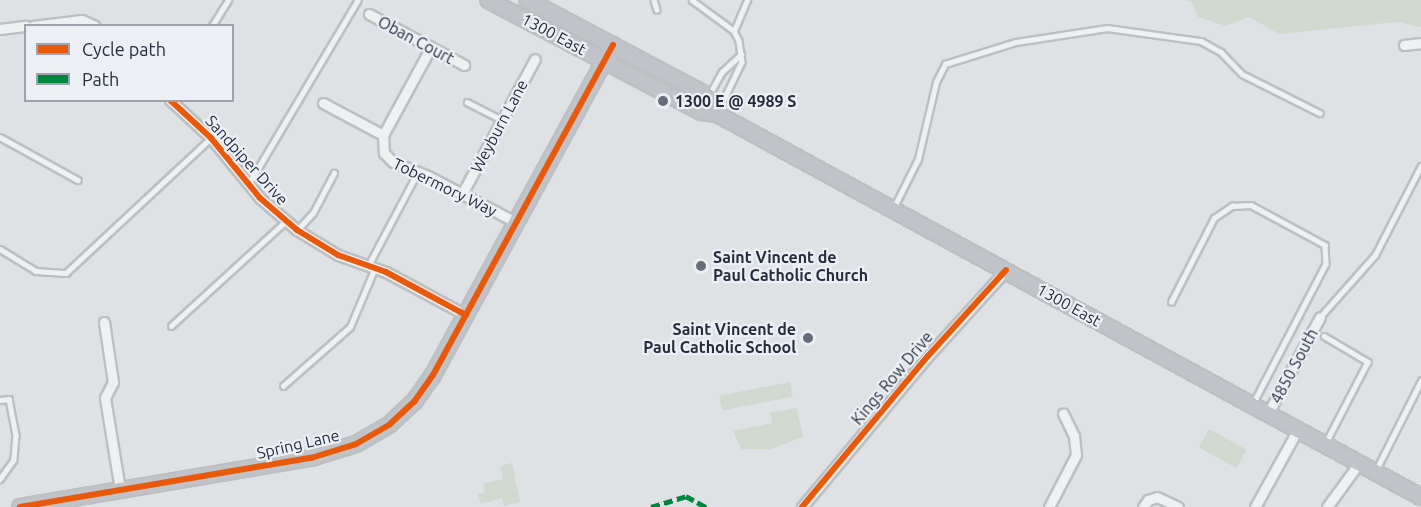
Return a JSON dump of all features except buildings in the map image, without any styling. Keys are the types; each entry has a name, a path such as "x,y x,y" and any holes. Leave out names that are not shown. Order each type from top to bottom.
{"main road":[{"name":"1300 East","path":"488,0 701,112 717,114 1421,497"},
{"name":"1300 East","path":"527,0 708,96"},
{"name":"Spring Lane","path":"20,507 295,462 365,440 390,424 414,402 466,315 613,45"},
{"path":"708,96 717,114"}],"street":[{"name":"Oban Court","path":"369,14 464,65"},
{"path":"49,24 82,20 91,24"},
{"path":"0,29 24,26"},
{"path":"1404,45 1421,43"},
{"name":"Tobermory Way","path":"430,47 383,135 383,148 390,160 518,223"},
{"name":"Weyburn Lane","path":"462,194 535,59"},
{"name":"Sandpiper Drive","path":"173,102 211,138 248,185 297,230 370,269 386,272 466,315"},
{"path":"323,103 383,135"},
{"name":"Kings Row Drive","path":"802,507 928,356 1006,270"},
{"name":"4850 South","path":"1267,415 1320,317"},
{"path":"104,322 113,382 105,398 120,490"},
{"path":"1049,507 1076,455 1074,436 1063,413"},
{"path":"1255,507 1298,431"},
{"path":"1327,507 1359,463"},
{"path":"1143,507 1157,496 1178,507"}],"lane":[{"path":"213,24 228,0"},
{"path":"248,185 358,0"},
{"path":"654,0 657,10"},
{"path":"692,0 734,31 741,54 737,75 717,114"},
{"path":"734,31 747,0"},
{"path":"893,208 918,159 936,82 945,64 1016,42 1107,28 1201,42 1221,52 1242,74 1320,113"},
{"path":"708,96 722,72 741,54"},
{"path":"467,102 502,120"},
{"path":"0,137 78,180"},
{"path":"0,249 36,271 66,273 211,138"},
{"path":"1320,317 1375,255 1421,166"},
{"path":"297,230 313,213 334,173"},
{"path":"283,386 350,327 370,269 413,181"},
{"path":"1171,302 1214,218 1232,206 1251,205 1324,245 1329,256 1326,264 1252,407"},
{"path":"171,326 286,221"},
{"path":"1324,336 1368,362 1324,445"},
{"path":"1375,472 1421,381"},
{"path":"0,400 9,399 16,435 14,460 0,479"}],"shaded area":[{"path":"1183,0 1421,0 1421,27 1396,22 1279,34 1249,17 1226,26 1198,17 1191,1"},
{"path":"790,382 793,397 722,410 719,396"},
{"path":"797,408 803,437 771,449 741,449 733,431 772,423 770,413"},
{"path":"1209,429 1247,450 1236,468 1199,447"},
{"path":"512,463 520,502 504,506 502,498 481,504 478,494 485,492 483,484 503,479 500,466"}],"marked path":[{"path":"651,507 686,496 706,507"}],"cycle path":[{"path":"20,507 311,458 356,444 390,424 414,402 433,375 613,45"},
{"path":"172,102 211,138 260,198 297,230 338,255 386,272 466,315"},
{"path":"802,507 928,356 1006,270"}],"place":[{"name":"1300 E @ 4989 S","path":"663,101"},
{"name":"Saint Vincent de Paul Catholic Church","path":"701,266"},
{"name":"Saint Vincent de Paul Catholic School","path":"808,338"}]}
